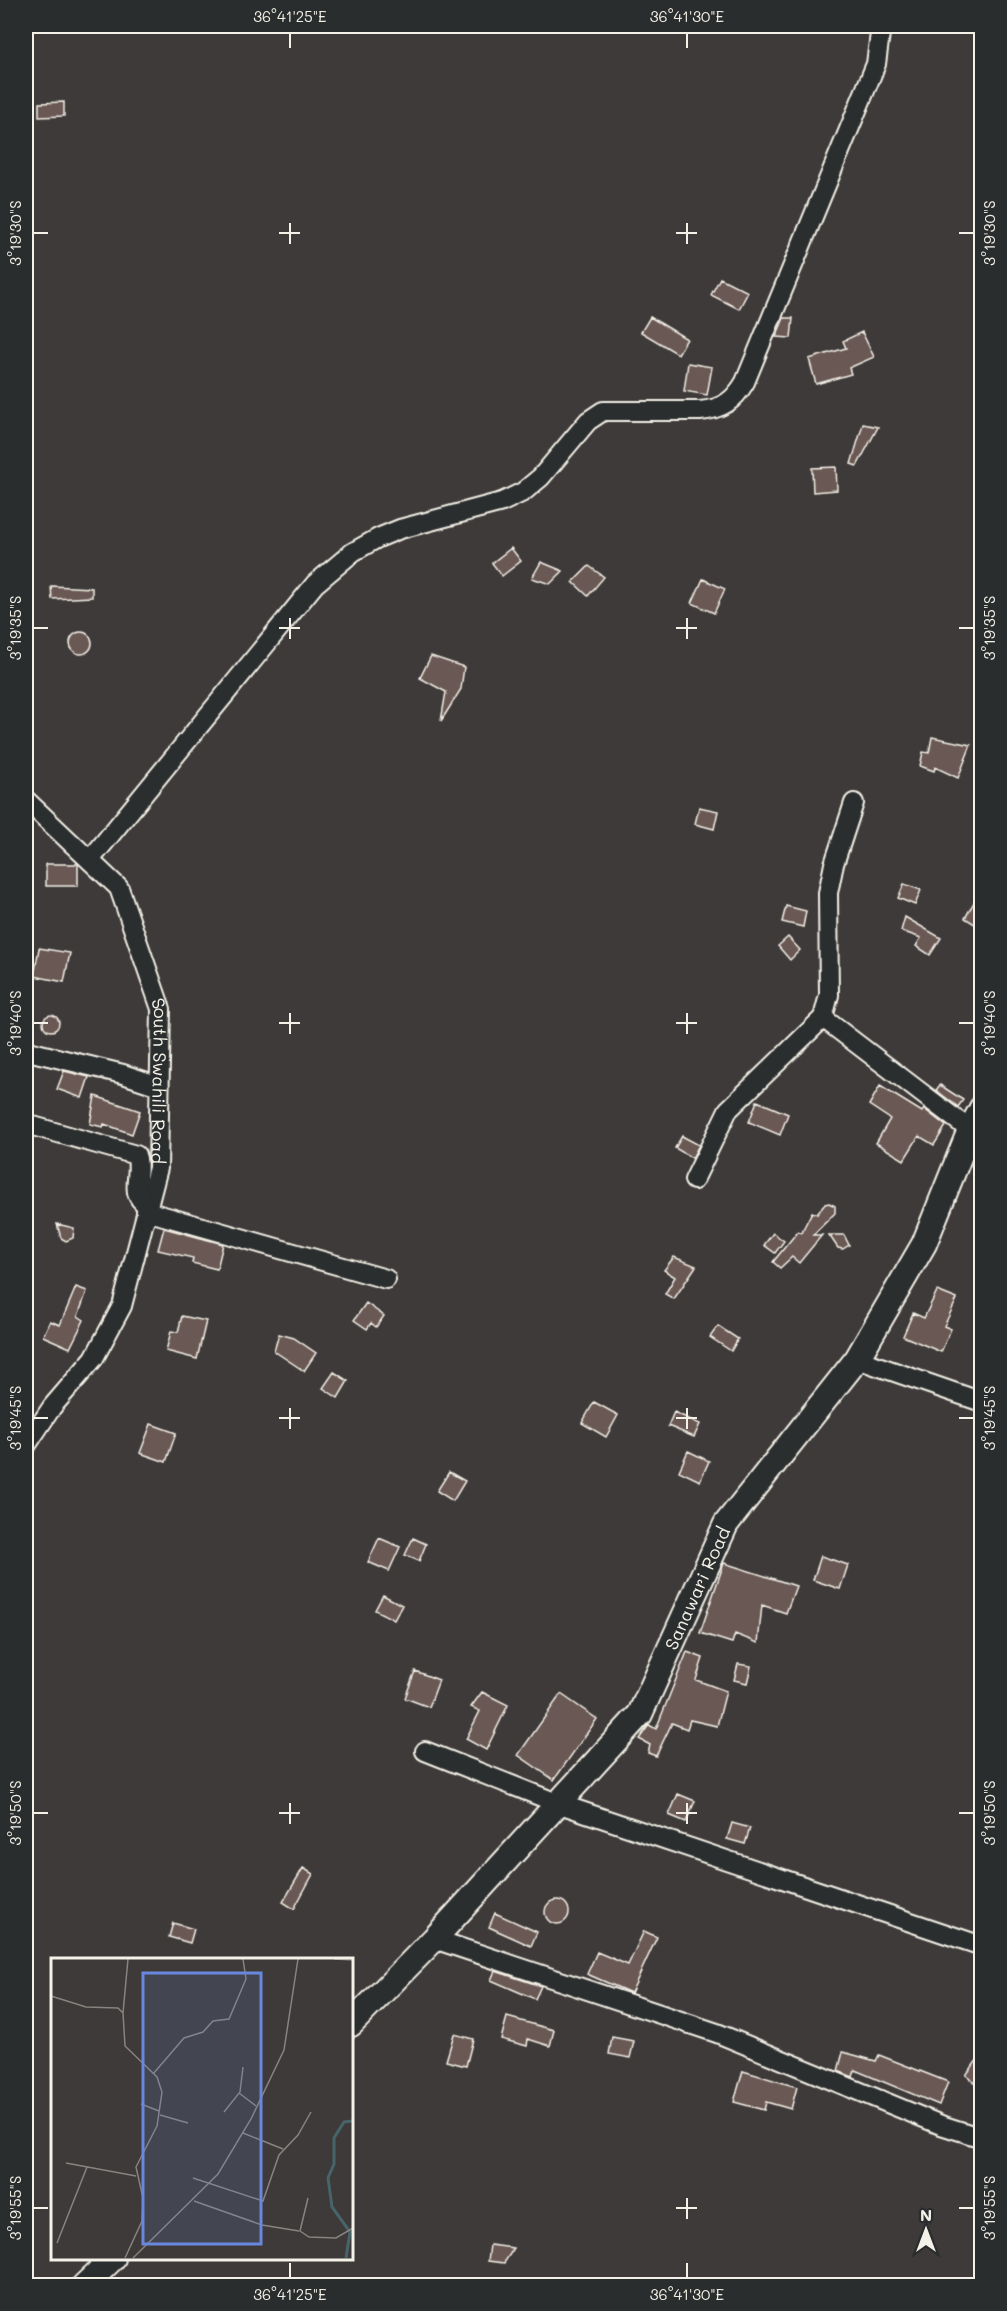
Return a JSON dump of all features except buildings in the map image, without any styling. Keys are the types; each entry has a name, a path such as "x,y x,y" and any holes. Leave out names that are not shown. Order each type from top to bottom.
{"street":[{"path":"90,860 315,584 352,552 400,529 513,498 541,477 588,421 603,411 713,410 734,399 745,382 876,64 881,26"},
{"name":"South Swahili Road","path":"26,800 119,888 161,1009 158,1168 122,1306 94,1358 52,1407 26,1446"},
{"path":"694,1180 728,1110 823,1018 829,995 828,893 834,864 854,803"},
{"path":"823,1018 970,1130"},
{"path":"32,1052 123,1074 159,1086"},
{"name":"Sanawari Road","path":"352,2024 434,1939 640,1714 726,1524 857,1359 924,1244 981,1108"},
{"path":"26,1124 136,1155 138,1161 137,1195 139,1201 147,1208 386,1279"},
{"path":"857,1359 981,1402"},
{"path":"425,1751 558,1803 981,1946"},
{"path":"434,1939 717,2033 940,2125 981,2138"},
{"path":"84,2286 112,2260"}]}
